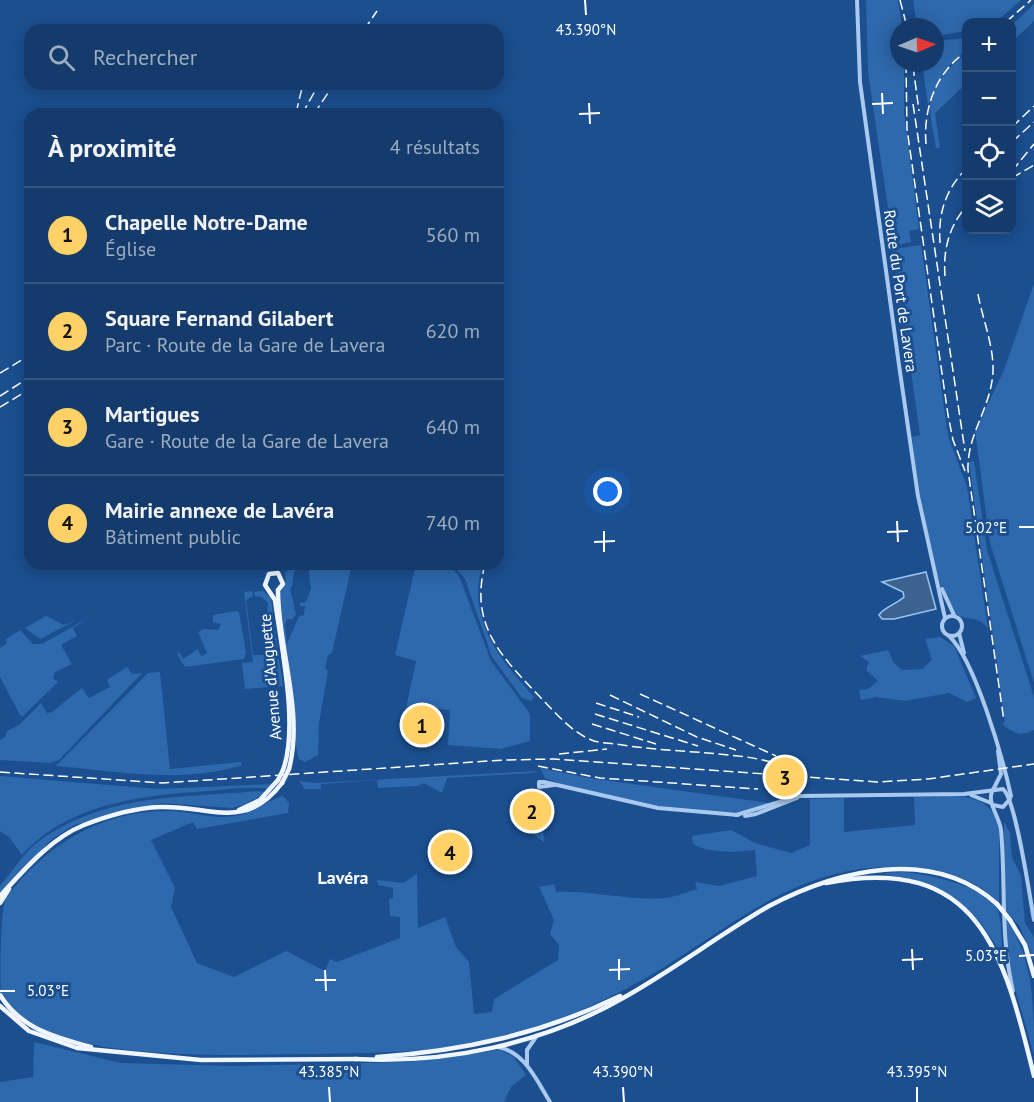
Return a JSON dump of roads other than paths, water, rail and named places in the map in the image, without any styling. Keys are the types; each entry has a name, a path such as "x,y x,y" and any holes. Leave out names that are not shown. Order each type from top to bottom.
{"main road":[{"path":"274,572 281,575 283,581 278,590 271,591 264,581 269,574 274,572"},
{"name":"Avenue d'Auguette","path":"231,813 255,803 282,783 293,751 293,724 278,590"},
{"name":"Avenue d'Auguette","path":"271,591 275,600 289,717 286,770 276,786"},
{"path":"0,896 66,834 100,820 159,807 231,813 260,805 276,786"},
{"path":"0,1006 18,1024 40,1037 77,1048 201,1060 428,1058 495,1047 540,1034 600,1010 647,983 761,910 812,886 862,872 919,871 959,880 997,904 1010,920 1025,945 1034,976"},
{"path":"0,903 20,875"},
{"path":"812,886 852,878 888,877 917,882 953,899 972,915 993,945 1018,1016 1034,1076"},
{"path":"355,1059 434,1053 508,1039 579,1015 647,983"},
{"path":"0,996 15,1015 34,1028 105,1051"}],"street":[{"name":"Route du Port de Lavera","path":"857,0 860,82 899,364 918,496 945,618"},
{"name":"Route du Port de Lavera","path":"939,583 954,615"},
{"path":"969,671 959,633 961,621 954,615 945,618 942,629 960,648 969,671 997,742 1034,920"},
{"path":"949,636 959,633"},
{"path":"997,742 1001,774 992,791 991,804 1001,830 1004,940 1018,1016"},
{"path":"544,785 557,785 658,808 736,815 756,814 785,801 806,796 964,794 1003,789 1010,797"},
{"path":"964,794 1003,807 1010,797"},
{"path":"527,1065 528,1046 540,1034"},
{"path":"495,1047 512,1052 527,1065 549,1102"}],"railway":[{"path":"900,0 905,18"},
{"path":"1011,18 1031,0"},
{"path":"368,24 377,11"},
{"path":"926,144 927,118 934,92 947,70 962,55"},
{"path":"906,72 907,129 948,415 953,440 965,471"},
{"path":"914,72 919,111"},
{"path":"297,108 302,90"},
{"path":"305,108 316,90"},
{"path":"318,108 330,90"},
{"path":"913,104 965,451"},
{"path":"1013,126 1034,106"},
{"path":"1016,138 1034,122"},
{"path":"1016,166 1034,144"},
{"path":"1016,176 1034,165"},
{"path":"940,243 940,222 944,203 962,174"},
{"path":"945,276 948,239 962,212"},
{"path":"978,294 991,349 993,370 986,404 971,447 968,470 1004,721"},
{"path":"0,373 24,359"},
{"path":"0,396 24,381"},
{"path":"0,407 24,393"},
{"path":"484,570 481,586 482,605 485,623 492,639 514,668 559,717 586,738 599,742 647,748 747,757 805,768"},
{"path":"640,694 776,756"},
{"path":"610,695 697,737 736,750"},
{"path":"596,703 639,717"},
{"path":"595,714 698,746"},
{"path":"592,724 656,744"},
{"path":"559,754 607,749"},
{"path":"0,772 163,783 504,760 554,759 877,782 928,779 1034,764"},
{"path":"538,766 600,778 758,789"}],"place":[{"name":"Chapelle Notre-Dame","path":"422,725"},
{"name":"Martigues","path":"785,777"},
{"name":"Square Fernand Gilabert","path":"532,811"},
{"name":"Mairie annexe de Lavéra","path":"450,852"}],"district":[{"name":"Lavéra","path":"343,877"}]}
